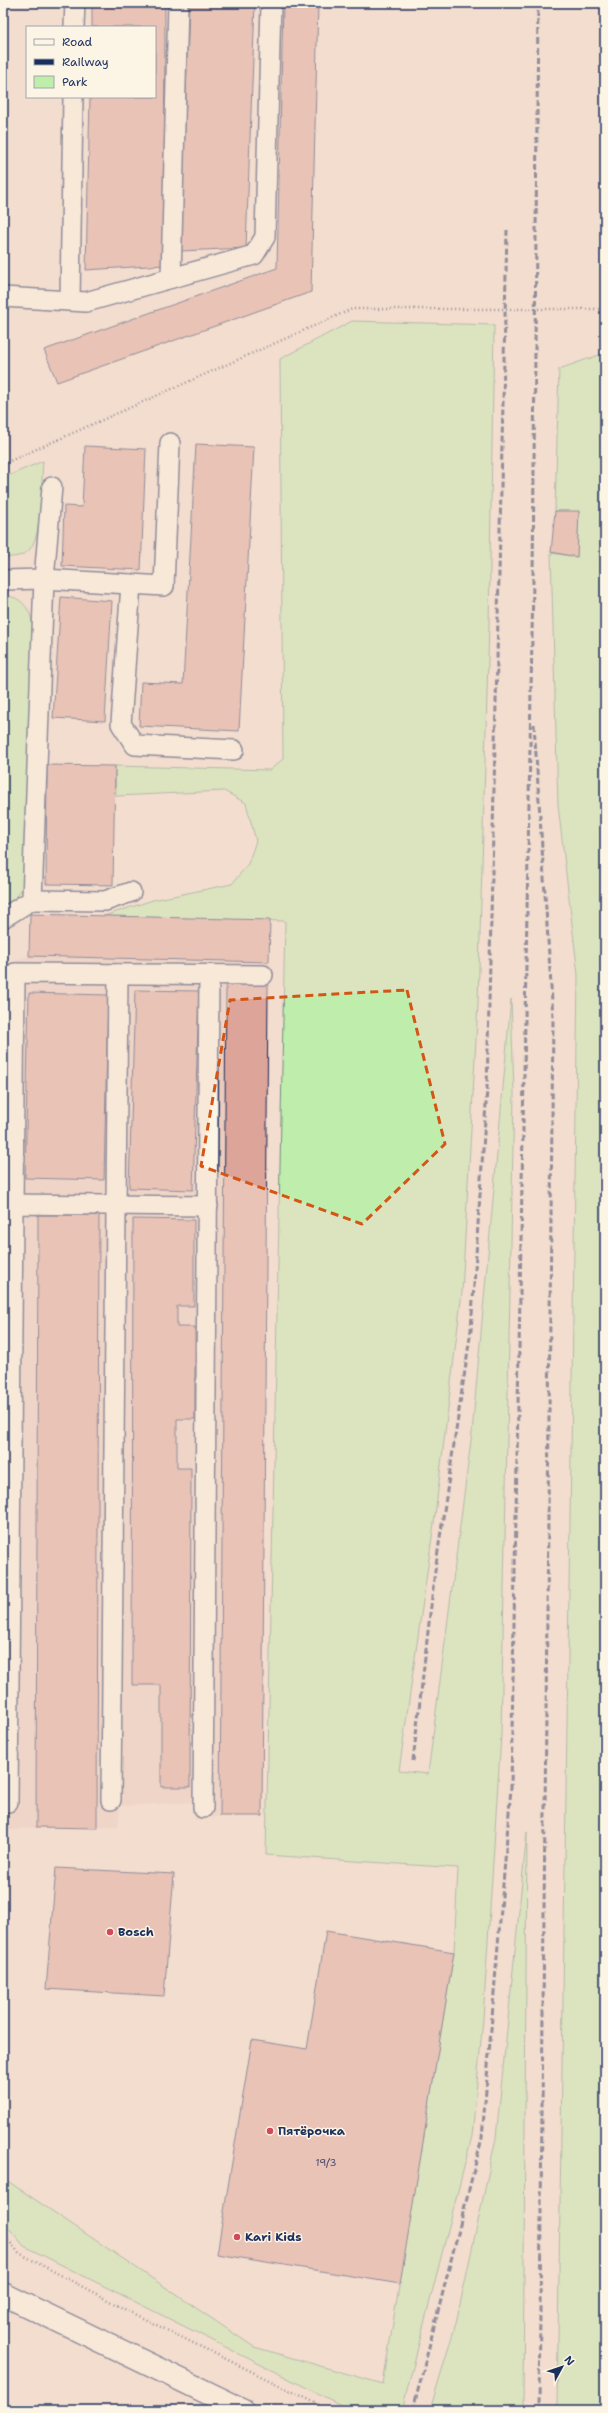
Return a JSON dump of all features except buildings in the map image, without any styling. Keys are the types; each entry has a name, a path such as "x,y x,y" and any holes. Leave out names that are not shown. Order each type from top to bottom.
{"street":[{"path":"3,2294 243,2410"}],"lane":[{"path":"74,26 75,3"},
{"path":"171,278 178,3"},
{"path":"3,297 86,302 254,255 265,237 271,3"},
{"path":"70,301 73,98"},
{"path":"3,580 44,579 164,586 170,443"},
{"path":"32,900 44,579 52,487"},
{"path":"131,584 121,724 136,745 234,750"},
{"path":"3,918 32,900 105,900 131,892"},
{"path":"8,1802 8,1204 15,973 263,975"},
{"path":"111,1800 118,974"},
{"path":"203,1808 209,975"},
{"path":"8,1204 208,1206"}],"path":[{"path":"3,464 352,309 605,309"},
{"path":"3,2234 19,2253 132,2313 330,2410"}],"highlighted area":[{"path":"407,990 445,1144 362,1224 201,1166 230,1000"}],"shaded area":[{"path":"30,914 270,920 262,1816 220,1816 195,1820 193,1802 120,1806 118,1826 36,1827 3,1831 3,965 29,956"}],"green space":[{"path":"352,321 494,325 489,625 478,1003 462,1292 434,1523 399,1771 428,1774 472,1433 511,999 514,1094 501,1735 483,2019 472,2136 402,2410 351,2410 24,2246 3,2221 3,2178 254,2347 383,2384 454,1952 458,1868 266,1855 285,921 104,916 153,900 232,884 248,864 256,841 246,803 224,791 116,796 115,766 270,770 283,759 280,359"},
{"path":"605,353 605,2410 557,2410 578,975 558,805 551,553 577,557 579,512 555,511 559,369"},
{"path":"43,461 39,521 34,543 24,554 3,558 3,478"},
{"path":"3,596 17,599 26,606 34,631 24,885 12,904 3,909"},
{"path":"527,1832 523,2410 430,2410 456,2323 496,2138"}],"railway":[{"path":"413,2410 482,2138 511,1788 533,581 538,3"},
{"path":"413,1761 435,1571 471,1330 487,1089 507,230"},
{"path":"534,724 553,1017 539,2410"}],"place":[{"name":"Bosch","path":"110,1932"},
{"name":"Пятёрочка","path":"270,2131"},
{"name":"Kari Kids","path":"237,2237"}]}
